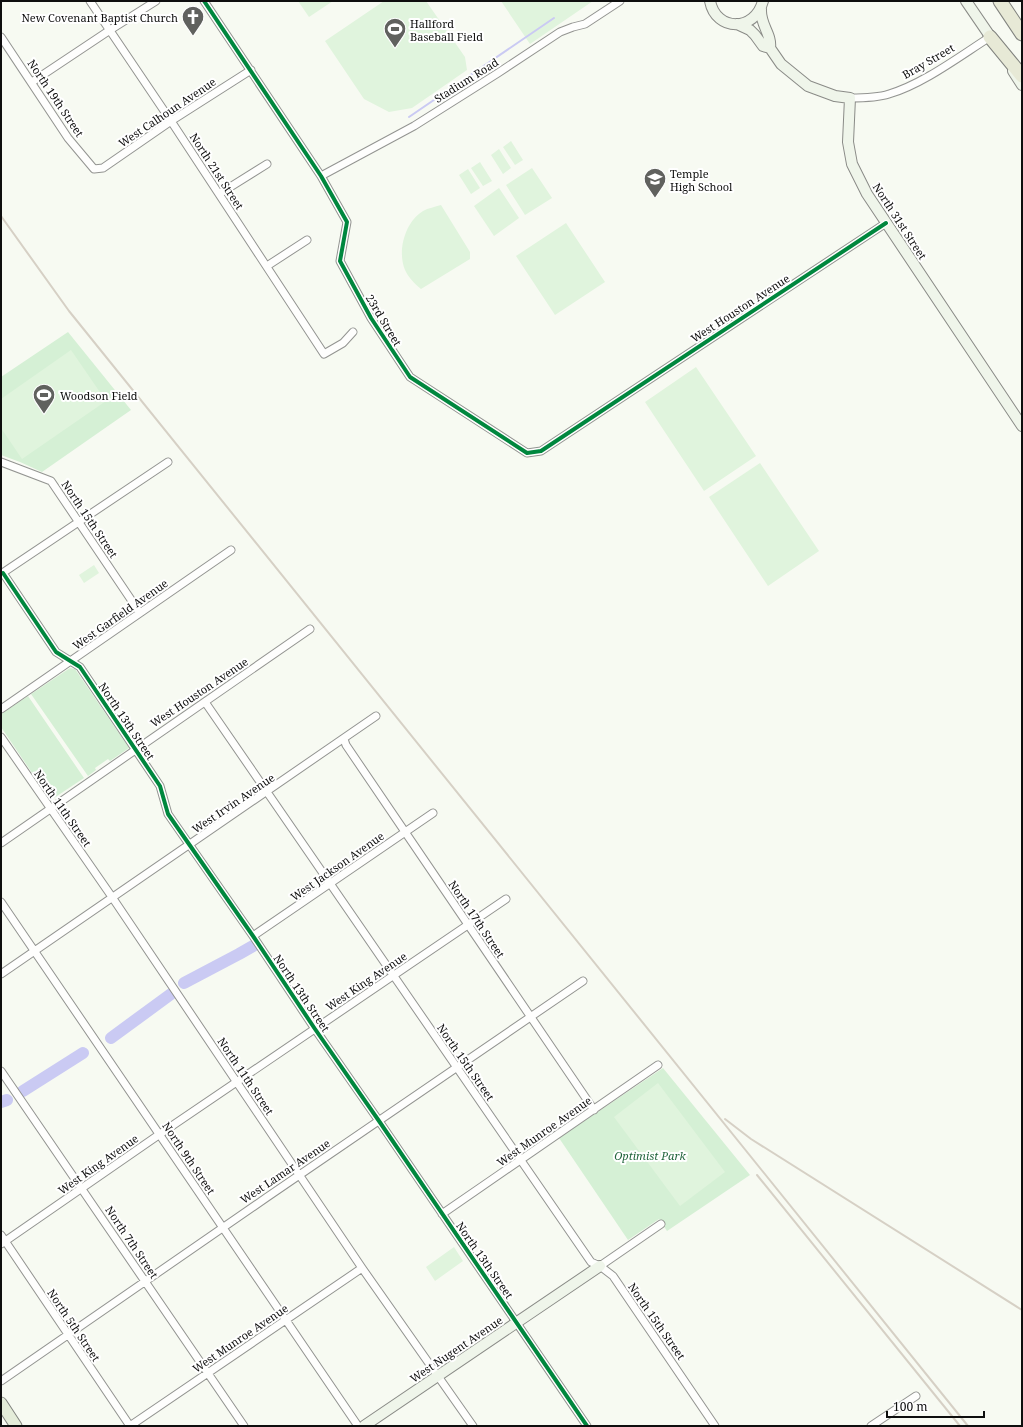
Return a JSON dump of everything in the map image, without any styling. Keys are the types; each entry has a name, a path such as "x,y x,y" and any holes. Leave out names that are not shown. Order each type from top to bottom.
{"highway":[{"path":"1000,1 1022,34"},
{"path":"990,37 1022,76"}],"main road":[{"path":"1,1403 16,1426"}],"street":[{"name":"North 21st Street","path":"90,1 172,121 324,354 343,343 353,332"},
{"path":"32,82 156,1"},
{"name":"23rd Street","path":"204,1 321,176 347,222 340,261 372,318 410,377 526,453 541,451 605,409"},
{"name":"Stadium Road","path":"321,176 414,126 560,32 572,26 585,24 620,1"},
{"path":"710,1 716,15 723,21 732,24 750,21 756,16 762,5"},
{"path":"966,1 1022,85"},
{"path":"762,5 762,20 771,40 770,48"},
{"path":"737,24 750,30 763,46 770,48 781,64 808,86 835,96 850,98"},
{"name":"North 19th Street","path":"1,37 68,138 94,169"},
{"name":"Bray Street","path":"850,98 863,98 889,94 917,82 990,37"},
{"name":"West Calhoun Avenue","path":"94,169 103,168 250,70"},
{"name":"North 31st Street","path":"850,98 848,142 852,164 867,194 1022,426"},
{"path":"219,194 267,164"},
{"name":"West Houston Avenue","path":"605,409 886,224"},
{"path":"267,266 307,240"},
{"name":"North 15th Street","path":"1,462 51,481 140,613"},
{"path":"2,574 168,462"},
{"name":"West Garfield Avenue","path":"1,709 232,550"},
{"name":"North 13th Street","path":"2,574 56,652 80,667 160,786 168,814 188,844 254,936 315,1029 587,1426"},
{"name":"West Houston Avenue","path":"1,843 310,629"},
{"name":"North 15th Street","path":"205,702 591,1262 600,1266 613,1276 716,1426"},
{"name":"West Irvin Avenue","path":"1,974 376,716"},
{"name":"North 11th Street","path":"1,737 112,897 362,1268 473,1426"},
{"name":"North 17th Street","path":"344,739 346,745 404,832 594,1110"},
{"name":"West Jackson Avenue","path":"254,936 433,813"},
{"name":"West King Avenue","path":"2,1240 82,1189 160,1134 506,899"},
{"name":"North 9th Street","path":"1,902 358,1426"},
{"name":"West Lamar Avenue","path":"1,1381 583,981"},
{"name":"West Munroe Avenue","path":"442,1214 658,1065"},
{"name":"North 7th Street","path":"1,1071 244,1426"},
{"name":"West Nugent Avenue","path":"364,1426 661,1224"},
{"name":"North 5th Street","path":"2,1240 130,1426"},
{"name":"West Munroe Avenue","path":"130,1426 362,1268"},
{"path":"871,1426 916,1396"}],"green space":[{"path":"298,1 333,1 309,17"},
{"name":"Hallford Baseball Field","path":"384,1 426,1 465,57 467,70 412,108 389,112 364,99 325,41"},
{"path":"501,1 593,1 530,44"},
{"path":"511,141 523,160 515,165 503,147"},
{"path":"499,149 511,168 503,174 491,155"},
{"path":"480,162 492,181 483,186 471,168"},
{"path":"532,168 552,198 525,215 506,185"},
{"path":"468,169 480,188 471,194 459,175"},
{"path":"499,188 519,218 494,236 474,206"},
{"path":"441,205 470,252 470,259 421,289 405,270 402,246 407,229 411,222 423,211"},
{"path":"566,223 605,282 555,315 516,256"},
{"name":"Woodson Field","path":"68,332 131,410 42,472 1,455 1,377"},
{"name":"Woodson Field","path":"71,350 106,401 22,459 1,428 1,399"},
{"path":"696,367 756,456 704,491 645,402"},
{"path":"760,463 819,551 768,586 709,497"},
{"path":"94,565 99,573 84,583 79,575"},
{"path":"70,668 75,669 129,748 110,761 108,759 95,768 96,770 88,776 31,694"},
{"path":"28,696 84,778 54,798 49,798 1,727 1,714"},
{"name":"Optimist Park","path":"663,1068 750,1175 667,1231 659,1219 628,1240 559,1138"},
{"path":"658,1083 725,1172 680,1206 614,1117"},
{"path":"454,1247 463,1261 435,1281 426,1267"}],"waterway":[{"path":"409,117 554,18"},
{"path":"184,983 253,946"},
{"path":"111,1038 171,994"},
{"path":"23,1091 83,1053"},
{"path":"1,1102 7,1100"}],"railway":[{"path":"1,216 69,311 968,1426"},
{"path":"725,1119 751,1139 1022,1310"},
{"path":"757,1175 960,1426"}],"cycle path":[{"path":"204,1 321,176 347,222 340,261 371,318 410,377 527,453 541,451 886,223"},
{"path":"3,573 56,652 80,667 160,786 168,814 253,936 587,1426"}],"place":[{"name":"New Covenant Baptist Church","path":"193,36"},
{"name":"Hallford Baseball Field","path":"395,48"},
{"name":"Temple High School","path":"655,198"},
{"name":"Woodson Field","path":"44,414"}]}
